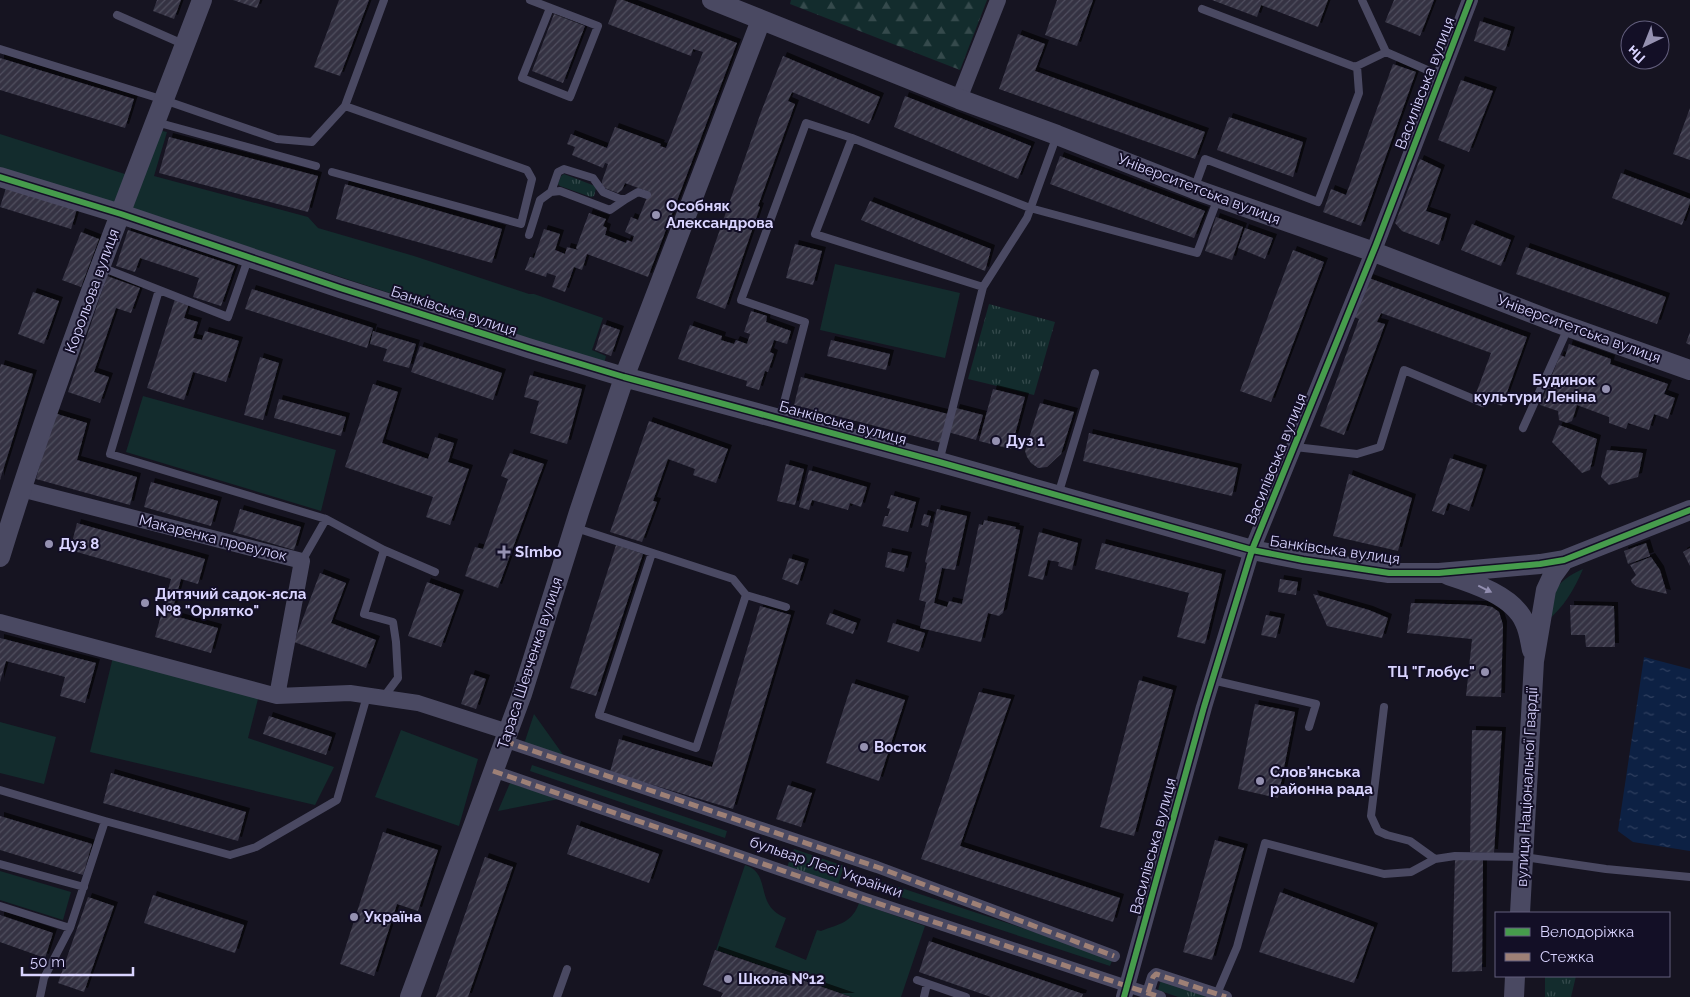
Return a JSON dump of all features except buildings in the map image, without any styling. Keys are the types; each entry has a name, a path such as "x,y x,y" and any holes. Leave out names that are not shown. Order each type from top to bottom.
{"street":[{"name":"Корольова вулиця","path":"0,557 20,490 120,214 202,0"},
{"name":"Університетська вулиця","path":"712,0 959,99 1194,189 1374,252 1569,327 1690,370"},
{"path":"959,99 998,0"},
{"name":"Василівська вулиця","path":"1125,991 1212,680 1252,550 1374,252 1470,0"},
{"name":"Тараса Шевченка вулиця","path":"410,997 522,694 574,527 681,208 761,20"},
{"name":"Банківська вулиця","path":"0,177 120,214 509,342 624,377 940,462 1252,550 1389,573 1439,573 1540,564 1564,560 1690,510"},
{"name":"Макаренка провулок","path":"20,490 302,561 277,696"},
{"path":"1534,662 1546,590 1553,575 1564,560"},
{"path":"1439,573 1478,586 1497,595 1514,608 1525,622 1534,662"},
{"path":"0,622 277,696 350,693 418,703 506,737"},
{"name":"вулиця Національної Гвардії","path":"1520,912 1534,662"},
{"name":"бульвар Лесі Українки","path":"506,737 877,867 1114,956"},
{"name":"бульвар Лесі Українки","path":"493,771 860,897 1125,991 1154,995 1153,977 1156,974 1216,995"},
{"path":"1514,997 1515,977"}],"lane":[{"path":"0,49 164,100 277,139 312,142 345,106 384,0"},
{"path":"530,0 598,26 570,97 522,78 550,8"},
{"path":"1362,0 1386,52 1441,76"},
{"path":"1202,9 1357,66 1386,52"},
{"path":"117,15 185,44"},
{"path":"1194,189 1205,159 1318,202 1358,93 1357,66"},
{"path":"332,172 520,224 532,179 527,170 345,106"},
{"path":"156,122 316,166"},
{"path":"780,419 806,322 741,300 806,123 852,138 1030,208 1197,253 1218,198"},
{"path":"940,462 983,287 1027,218 1057,135"},
{"path":"852,138 815,234 983,287"},
{"path":"551,192 558,172 564,169 593,178 602,192 620,199 626,198"},
{"path":"529,235 540,200 551,192 560,191 610,210 638,192 647,195"},
{"path":"101,267 228,317 248,257"},
{"path":"159,290 110,454 326,518 384,550 435,572"},
{"path":"1523,428 1569,327"},
{"path":"1295,447 1357,454 1380,447 1404,370 1483,404"},
{"path":"1058,495 1095,373"},
{"path":"302,561 326,518"},
{"path":"574,527 733,580 746,595 786,607"},
{"path":"0,790 105,822 230,855 256,847 337,800 368,696 386,694 398,678 393,622 364,614 384,550"},
{"path":"652,553 599,716 696,748 746,595"},
{"path":"1212,680 1316,704 1308,727"},
{"path":"1384,707 1371,816 1378,831 1410,841 1435,859"},
{"path":"40,997 44,978 70,928 105,822"},
{"path":"1216,995 1237,947 1265,843 1384,874 1411,872 1435,859 1455,856 1524,857 1606,870 1690,877"},
{"path":"0,864 84,887"},
{"path":"0,906 70,928"},
{"path":"557,997 567,969"},
{"path":"917,980 966,997"},
{"path":"924,997 927,984"}],"green space":[{"path":"791,0 987,0 960,70 790,4"},
{"path":"158,130 167,132 154,176 308,217 318,228 414,256 603,318 592,350 606,356 604,364 146,214 130,211"},
{"path":"0,134 128,175 117,209 0,172"},
{"path":"564,174 595,186 594,196 591,197 560,186 558,184 561,176"},
{"path":"835,264 960,293 945,358 820,330"},
{"path":"989,304 1055,322 1034,395 968,379"},
{"path":"143,396 336,450 321,511 126,452"},
{"path":"1583,569 1568,598 1546,622 1553,596 1560,584"},
{"path":"113,657 259,695 248,738 334,767 315,805 90,752"},
{"path":"534,714 564,756 524,744"},
{"path":"0,722 56,737 44,784 0,773"},
{"path":"401,730 478,759 459,826 375,797"},
{"path":"532,765 727,831 725,838 530,771"},
{"path":"510,783 559,799 498,811"},
{"path":"794,849 844,866 838,885 787,867"},
{"path":"745,865 759,875 770,906 786,918 775,947 806,960 817,930 821,931 849,919 859,903 925,926 901,997 852,997 716,950"},
{"path":"0,871 71,892 63,920 0,900"},
{"path":"871,878 1113,958 1110,966 868,886"},
{"path":"1545,977 1576,977 1571,997 1545,997"},
{"path":"1161,980 1207,997 1178,997 1158,990"}],"water":[{"path":"1644,657 1690,669 1690,851 1633,842 1618,831"}],"marked path":[{"path":"504,741 877,867 1114,956"},
{"path":"493,771 865,899 1160,997"},
{"path":"1148,993 1153,977 1156,974 1226,997"}],"cycle path":[{"path":"1124,997 1204,707 1252,550 1376,245 1470,0"},
{"path":"0,177 121,214 340,288 624,377 939,462 1252,550 1389,573 1439,573 1540,564 1564,560 1690,510"}],"place":[{"name":"Особняк Александрова","path":"656,215"},
{"name":"Будинок культури Леніна","path":"1606,389"},
{"name":"Дуз 1","path":"996,441"},
{"name":"Дуз 8","path":"49,544"},
{"name":"S[mbo","path":"504,552"},
{"name":"Дитячий садок-ясла №8 \"Орлятко\"","path":"145,603"},
{"name":"ТЦ \"Глобус\"","path":"1485,672"},
{"name":"Восток","path":"864,747"},
{"name":"Слов'янська районна рада","path":"1260,781"},
{"name":"Україна","path":"354,917"},
{"name":"Школа №12","path":"728,979"}]}
